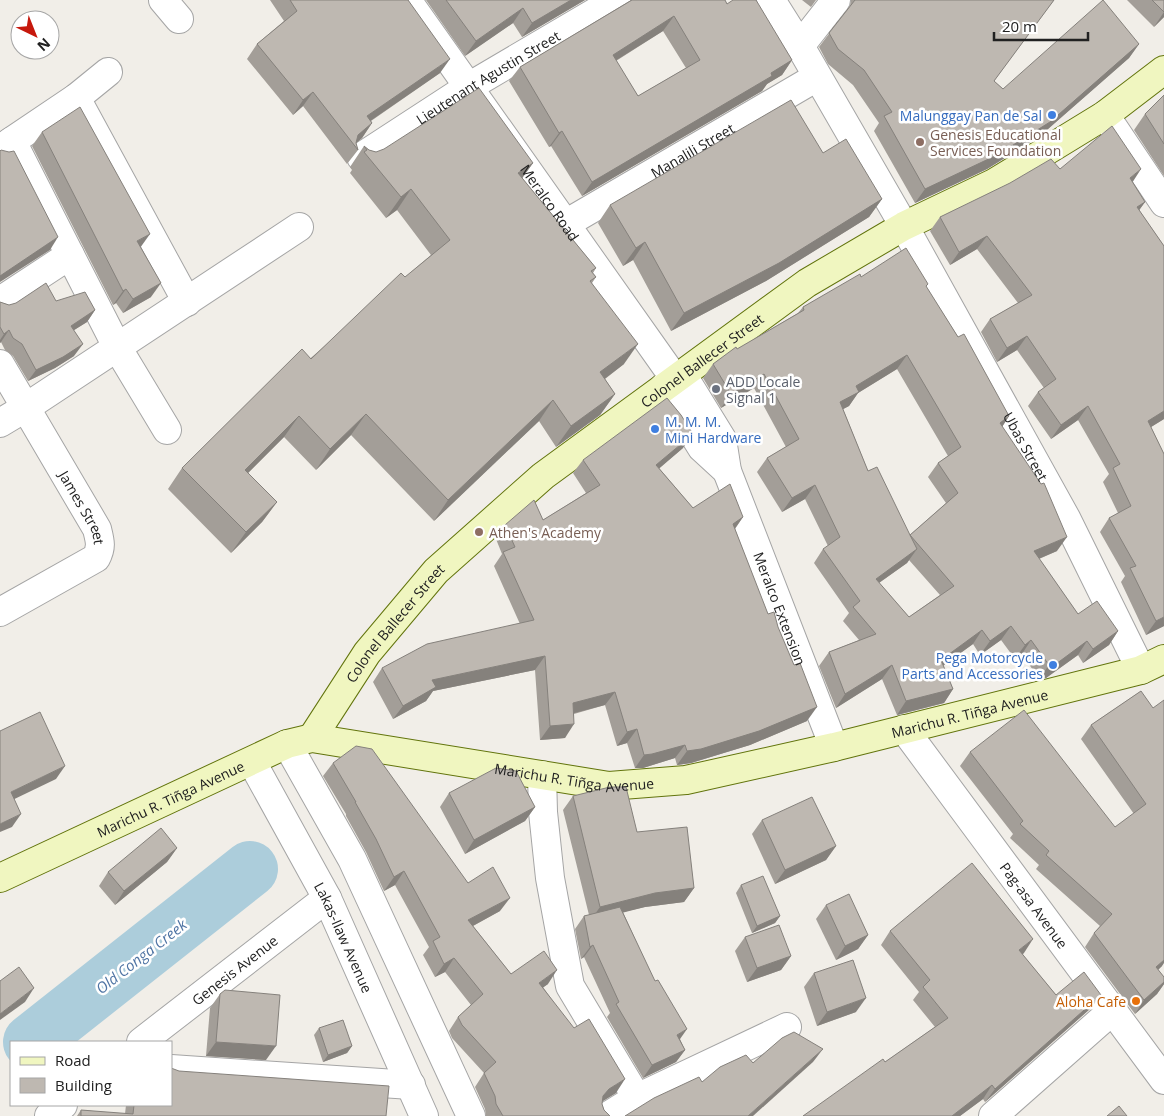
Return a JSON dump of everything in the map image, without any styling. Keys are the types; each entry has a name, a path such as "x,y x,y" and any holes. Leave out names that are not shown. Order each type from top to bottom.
{"main road":[{"name":"Colonel Ballecer Street","path":"300,741 367,653 436,571 543,476 807,283 904,226 994,183 1106,115 1164,70"},
{"name":"Marichu R. Tiñga Avenue","path":"0,878 300,741 609,786 686,780 834,747 1152,664"}],"street":[{"name":"Meralco Road","path":"407,0 567,223 674,380"},
{"name":"Lieutenant Agustin Street","path":"361,157 470,86 616,0"},
{"path":"771,0 800,46 904,226"},
{"path":"800,46 836,0"},
{"path":"108,72 76,98 6,145 70,254 117,347 167,430"},
{"name":"Manalili Street","path":"567,223 817,77"},
{"path":"76,98 187,302"},
{"path":"1106,115 1164,203"},
{"path":"0,423 187,302 299,226"},
{"name":"Ubas Street","path":"904,226 1066,518 1152,664"},
{"path":"0,301 70,254"},
{"name":"James Street","path":"0,364 97,529 101,544 96,558 0,612"},
{"name":"Meralco Extension","path":"674,380 722,439 727,471 834,747"},
{"name":"Pag-asa Avenue","path":"904,729 1164,1080"},
{"path":"300,741 352,859 471,1116"},
{"name":"Lakas-Ilaw Avenue","path":"252,762 327,898 424,1116"},
{"path":"542,775 543,812 550,878 570,986 637,1098"},
{"name":"Genesis Avenue","path":"142,1041 327,898"},
{"path":"993,1116 1113,1010"},
{"path":"608,1116 637,1098 787,1027"},
{"path":"172,1069 411,1085"},
{"path":"49,1116 62,1106"}],"building":[{"path":"290,0 408,0 450,59 367,116 372,123 358,135 356,143 358,150 313,92 303,100 257,44 297,11"},
{"path":"446,0 571,0 532,23 523,8 476,41"},
{"path":"632,0 725,0 727,4 733,0 756,0 792,60 771,73 772,76 592,182 562,131 559,133 520,67","holes":["674,16 700,60 638,96 613,55"]},
{"path":"855,0 1054,0 994,81 1003,89 1103,0 1139,44 1050,122 997,155 925,189 884,116 892,112 864,70 838,49 829,33"},
{"path":"1152,0 1164,0 1164,12"},
{"path":"479,88 533,163 518,173 596,268 591,271 596,277 590,281 638,344 600,372 615,394 571,426 553,400 448,500 366,414 330,449 299,416 245,470 277,502 246,532 182,468 302,349 311,359 401,273 405,277 450,240 411,189 401,197 364,152 367,150 364,146 376,152 384,149"},
{"path":"1164,95 1164,144 1145,114"},
{"path":"791,100 823,153 846,139 882,199 779,263 684,313 645,242 636,248 610,205"},
{"path":"80,107 150,234 137,241 161,283 133,299 126,289 123,291 42,132"},
{"path":"1112,126 1141,169 1130,178 1145,202 1137,207 1164,246 1164,411 1148,421 1164,454 1164,617 1156,621 1130,568 1136,566 1109,518 1131,506 1113,468 1120,464 1088,406 1061,425 1038,392 1056,379 1027,336 1007,348 990,319 1032,295 987,236 959,252 940,217 1010,183 1051,159 1060,169"},
{"path":"0,151 14,151 58,237 0,276"},
{"path":"906,248 928,284 926,286 958,337 964,334 1009,416 1000,423 1041,484 1044,483 1067,537 1034,551 1078,614 1097,601 1118,631 1093,649 1087,641 1056,664 1049,665 1031,640 1025,645 1011,626 990,641 982,630 941,660 953,689 906,701 892,665 845,694 829,652 876,634 853,607 860,601 823,549 840,537 815,485 792,498 767,458 799,439 764,374 731,394 713,364 736,347 737,349 804,310 803,307 860,274 861,277","holes":["907,355 961,447 938,463 958,493 910,535 877,467 868,471 840,402 859,392 856,386","910,535 954,586 909,617 876,579 917,549"]},
{"path":"46,283 56,301 85,292 95,310 71,326 83,344 63,357 36,370 22,344 13,338 9,330 4,334 0,327 0,302 9,305 16,303"},
{"path":"667,398 693,434 656,465 693,508 730,484 743,517 733,524 768,614 774,612 778,627 794,665 800,663 817,707 759,731 701,749 687,751 685,745 644,755 637,729 627,732 615,692 573,703 574,724 550,726 545,656 432,680 436,687 403,706 382,668 427,644 534,620 503,552 515,547 505,525 534,500 543,520 600,485 583,460"},
{"path":"1141,691 1153,708 1164,700 1164,960 1156,967 1164,977 1164,982 1144,1000 1094,933 1112,914 1046,855 1049,851 1020,824 1023,821 970,752 1024,710 1115,827 1146,804 1091,725"},
{"path":"40,712 65,766 11,792 21,814 0,824 0,731"},
{"path":"356,746 372,749 468,883 493,867 510,898 468,920 511,974 544,951 557,970 539,983 574,1028 589,1019 625,1079 609,1089 603,1096 602,1104 604,1110 610,1116 503,1116 496,1104 495,1096 484,1073 496,1062 462,1025 458,1017 483,994 454,958 444,964 433,941 440,937 404,871 394,877 376,839 333,763"},
{"path":"496,768 516,771 535,807 474,840 449,793"},
{"path":"610,787 626,787 637,832 687,827 694,888 655,893 600,907 573,796"},
{"path":"812,797 836,846 785,870 762,820"},
{"path":"161,828 177,848 124,891 108,872"},
{"path":"972,863 1033,939 1019,950 1056,995 1084,972 1101,995 995,1089 992,1085 952,1116 803,1116 883,1059 885,1062 948,1018 923,987 930,980 890,931"},
{"path":"763,876 780,916 757,926 741,885"},
{"path":"849,894 868,935 845,946 826,905"},
{"path":"620,907 655,981 658,980 687,1029 677,1035 685,1050 652,1065 616,1004 619,1002 593,945 590,947 584,916"},
{"path":"779,925 791,956 757,968 745,937"},
{"path":"853,960 866,998 827,1012 814,973"},
{"path":"19,967 34,988 0,1014 0,981"},
{"path":"225,990 280,995 276,1046 216,1042 220,994"},
{"path":"343,1020 352,1046 328,1055 319,1028"},
{"path":"794,1032 823,1049 748,1116 625,1116 654,1098 699,1077 702,1082 720,1067 746,1055 753,1063 782,1038"},
{"path":"172,1068 179,1071 389,1086 386,1116 81,1116 81,1110 133,1114 134,1106 172,1106"},
{"path":"1119,1106 1127,1116 1107,1116"}],"waterway":[{"name":"Old Conga Creek","path":"32,1041 250,869"}],"place":[{"name":"Malunggay Pan de Sal","path":"1052,115"},
{"name":"Genesis Educational Services Foundation","path":"920,142"},
{"name":"ADD Locale Signal 1","path":"716,389"},
{"name":"M. M. M. Mini Hardware","path":"655,429"},
{"name":"Athen's Academy","path":"479,532"},
{"name":"Pega Motorcycle Parts and Accessories","path":"1053,665"},
{"name":"Aloha Cafe","path":"1136,1001"}]}
